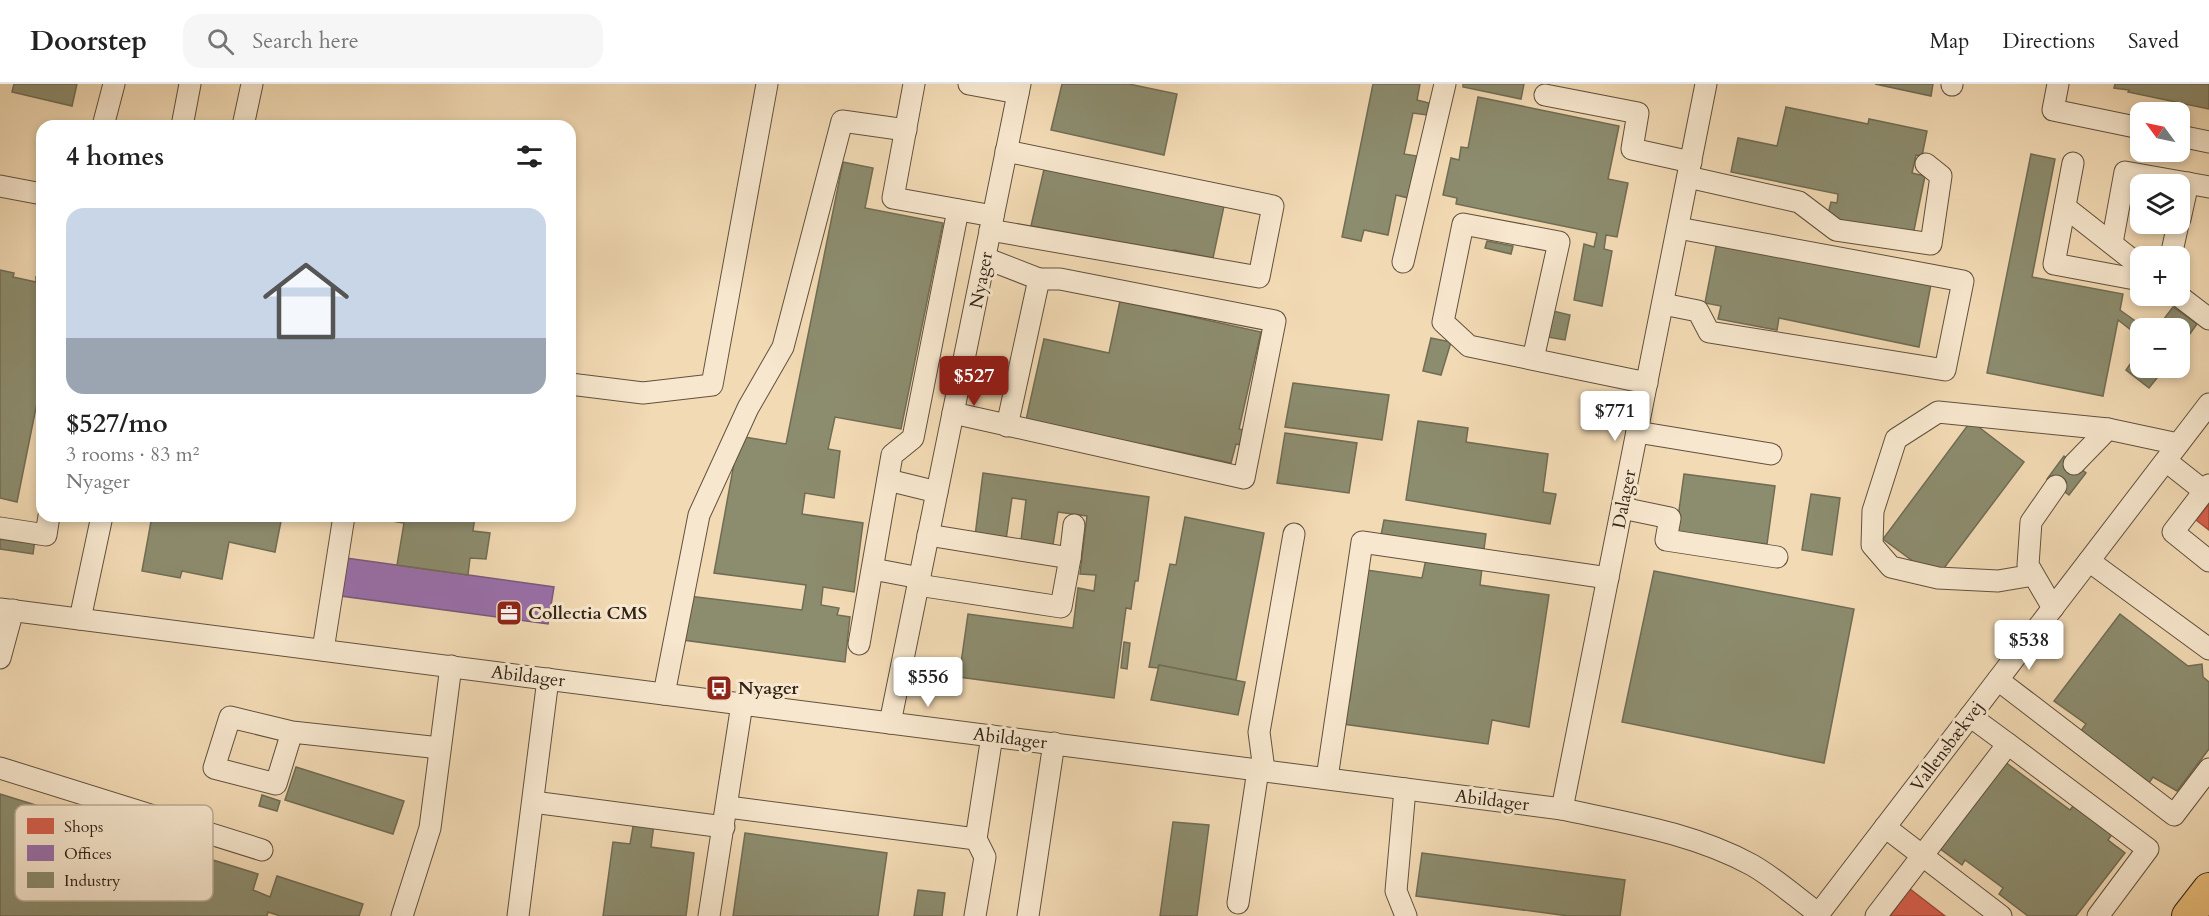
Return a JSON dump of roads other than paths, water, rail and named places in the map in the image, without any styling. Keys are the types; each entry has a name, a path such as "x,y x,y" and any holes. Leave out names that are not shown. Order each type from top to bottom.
{"highway":[{"path":"2188,916 2209,889"}],"street":[{"path":"105,120 114,84"},
{"path":"183,120 190,84"},
{"path":"244,120 252,84"},
{"path":"576,385 643,393 711,385 767,84"},
{"path":"914,84 893,198 958,210 992,223 1259,277 1273,206 1006,151"},
{"path":"969,84 1019,89"},
{"path":"1403,262 1445,84"},
{"name":"Dalager","path":"1562,809 1706,84"},
{"path":"2058,84 2053,110 2130,126"},
{"name":"Nyager","path":"890,723 1019,89"},
{"path":"1545,95 1638,113 1632,149 1689,169 1799,202 1836,230 1931,244 1941,176 1926,164"},
{"path":"664,694 699,515 748,408 783,347 842,121 906,130"},
{"path":"2190,138 2209,142"},
{"path":"2073,163 2054,264 2130,278"},
{"path":"2112,243 2125,171 2141,174"},
{"path":"2190,183 2209,187"},
{"path":"0,186 36,193"},
{"path":"2065,207 2130,258"},
{"path":"859,644 892,455 914,438 958,210"},
{"path":"1533,359 1559,242 1463,224 1443,322 1469,346 1647,383"},
{"path":"1663,304 1698,311 1709,332 1945,370 1963,281 1678,228"},
{"path":"953,413 1244,478 1275,321 1060,279 1039,279 985,258"},
{"path":"1007,426 1039,279"},
{"path":"2190,304 2209,319"},
{"name":"Vallensbækvej","path":"1818,915 2209,404"},
{"path":"2033,575 1998,581 1938,578 1891,567 1872,545 1872,511 1896,439 1938,412 2108,429 2172,453 2207,488 2173,532 2209,561"},
{"path":"2074,464 2108,429"},
{"path":"1637,432 1771,454"},
{"path":"888,480 937,492"},
{"path":"2053,608 2028,565 2031,522 2056,486"},
{"path":"1622,508 1670,518 1666,540 1777,557"},
{"path":"0,528 46,534 48,522"},
{"path":"80,619 101,522"},
{"path":"324,650 343,522"},
{"path":"873,569 919,581 1062,607 1074,525"},
{"path":"1238,903 1261,770 1258,732 1294,534"},
{"path":"928,536 1070,558"},
{"path":"1327,778 1362,542 1608,578"},
{"path":"2089,561 2209,650"},
{"path":"0,658 7,610"},
{"name":"Abildager","path":"7,610 1562,809 1674,833 1714,847 1753,866 1818,915"},
{"path":"402,916 430,828 451,666"},
{"path":"518,916 548,679"},
{"path":"1998,680 2174,815 2209,769"},
{"path":"710,916 742,704"},
{"path":"1970,716 2148,849 2098,916"},
{"path":"292,732 440,748"},
{"path":"975,916 985,857 976,839 992,736"},
{"path":"1028,916 1054,743"},
{"path":"1876,916 2008,744"},
{"path":"0,768 118,805"},
{"path":"1405,789 1396,891 1406,916"},
{"path":"533,802 976,839"},
{"path":"1885,827 2001,916"},
{"path":"213,835 262,850"}],"place":[{"name":"Collectia CMS","path":"509,613"},
{"name":"Nyager","path":"719,688"}]}
